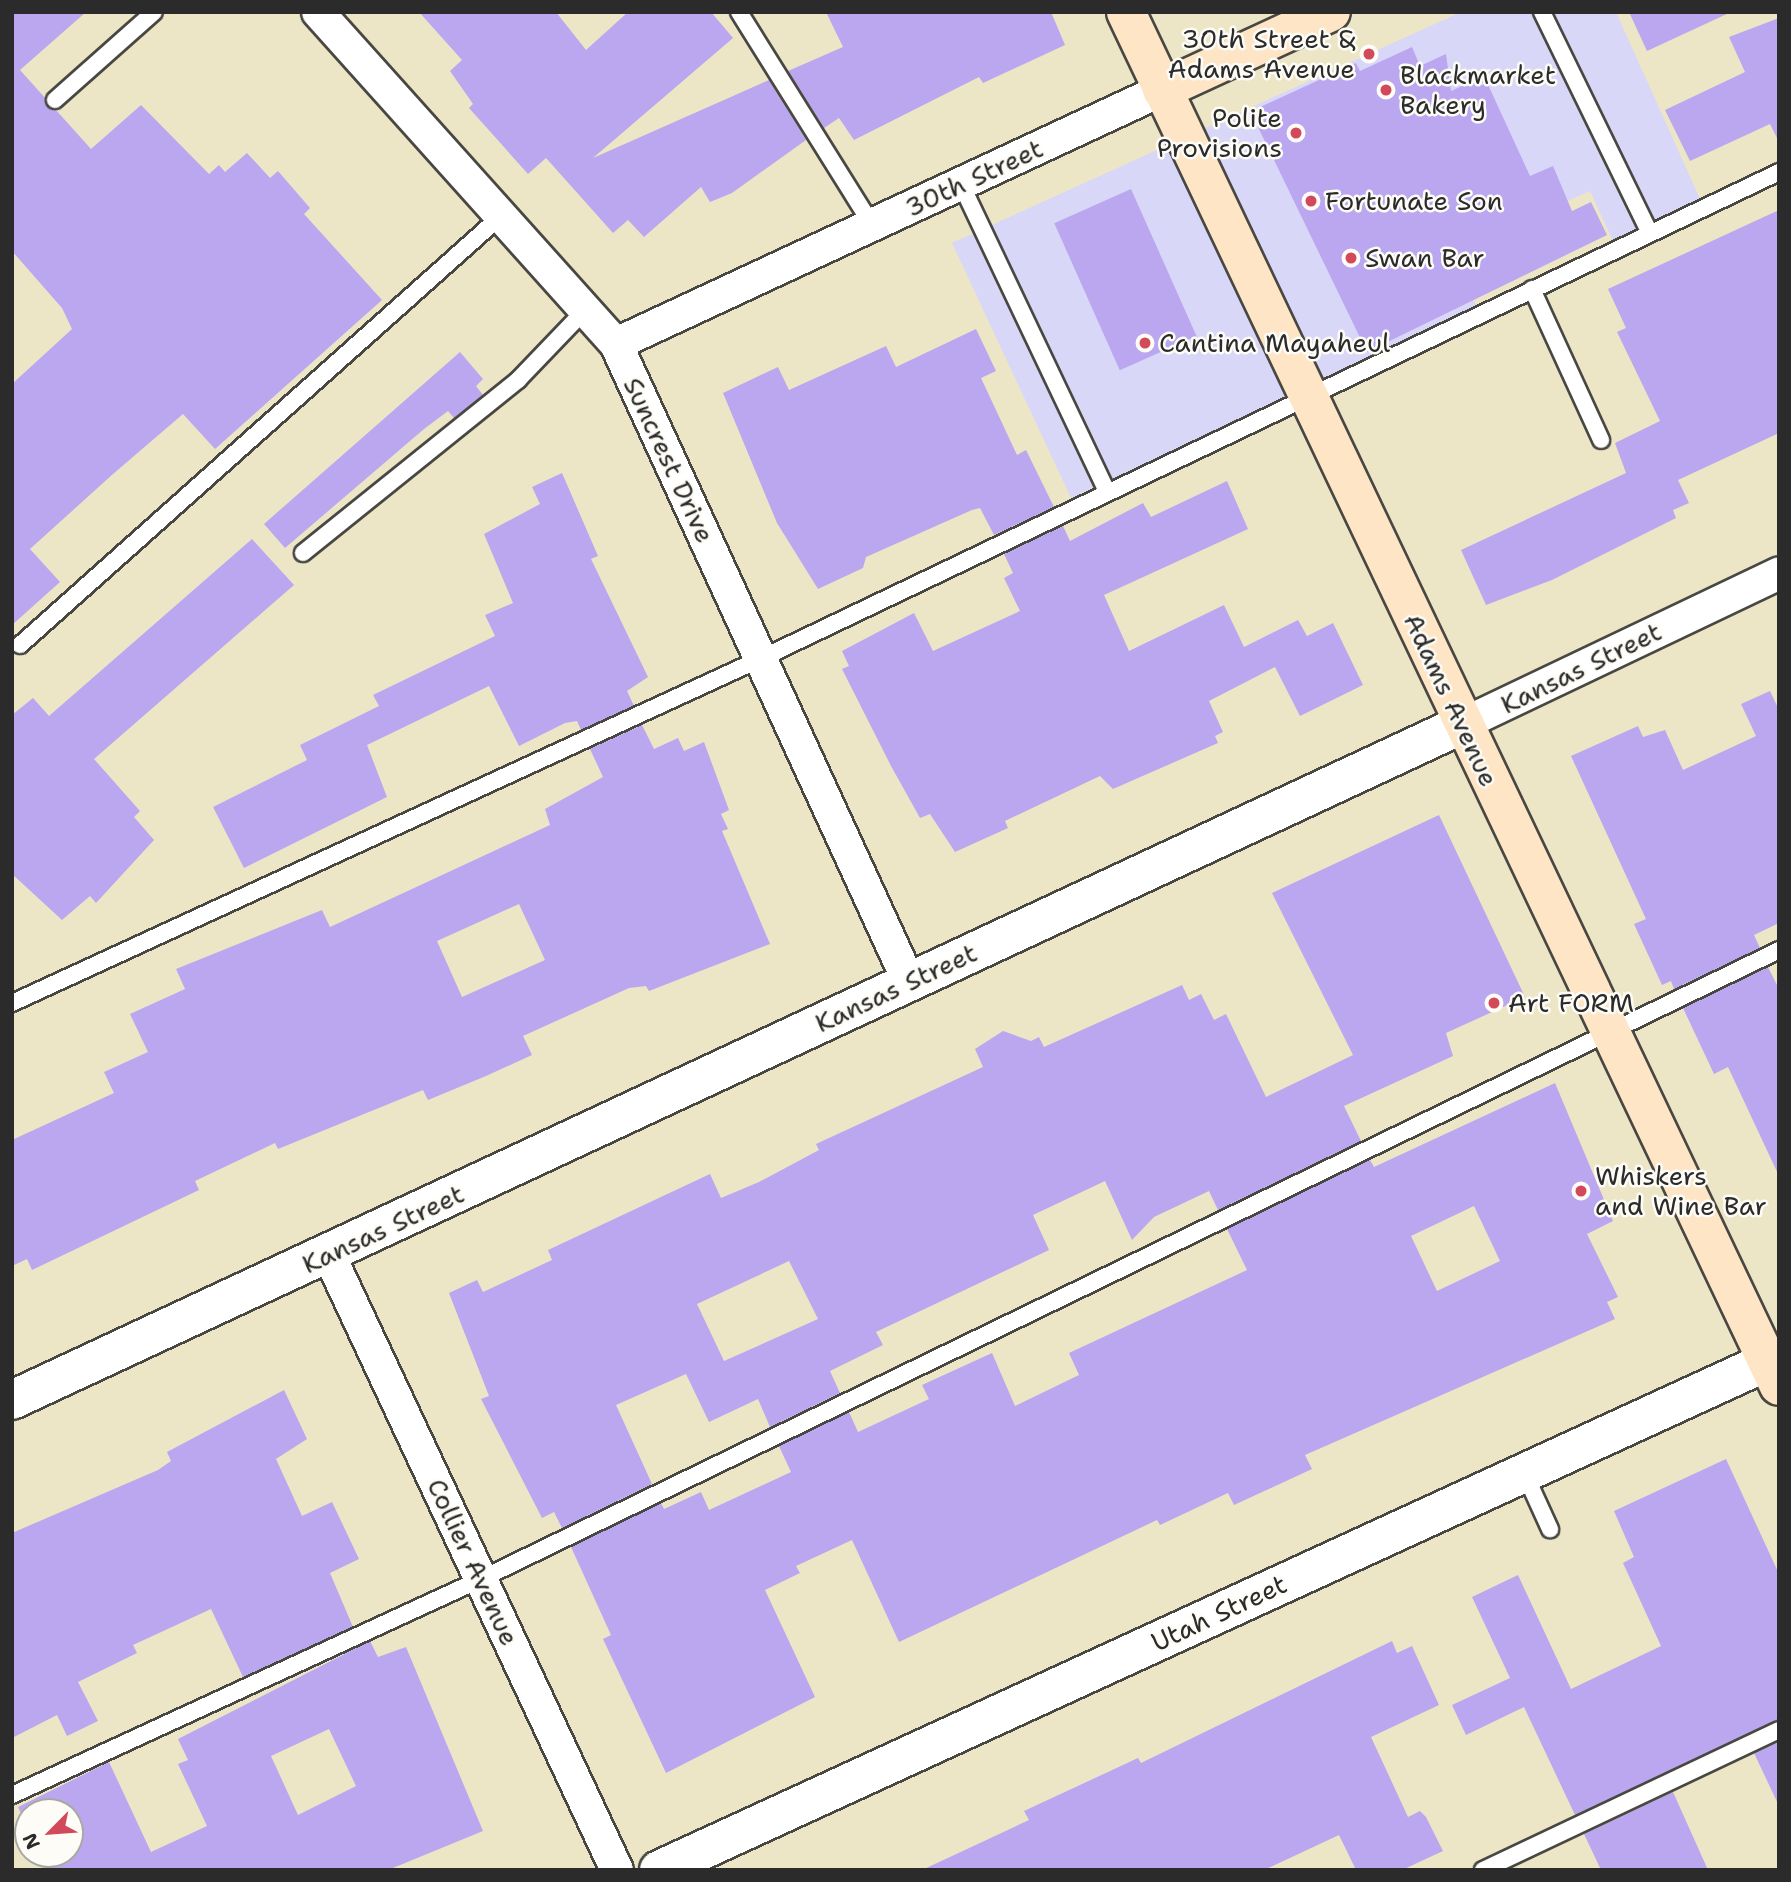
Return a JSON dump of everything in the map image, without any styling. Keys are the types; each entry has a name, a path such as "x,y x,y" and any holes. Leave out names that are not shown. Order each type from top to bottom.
{"main road":[{"name":"Adams Avenue","path":"1126,12 1607,1031 1775,1367"},
{"name":"30th Street","path":"1162,90 1331,12"}],"street":[{"name":"Suncrest Drive","path":"318,12 587,308 616,344 909,982"},
{"name":"30th Street","path":"616,344 1162,90"},
{"name":"Kansas Street","path":"12,1400 329,1255 1461,725 1779,573"},
{"name":"Collier Avenue","path":"329,1255 617,1870"},
{"name":"Utah Street","path":"659,1870 1524,1472 1775,1367"}],"lane":[{"path":"55,100 154,12"},
{"path":"739,12 872,225"},
{"path":"1542,12 1650,233"},
{"path":"14,998 760,659 1779,172"},
{"path":"961,184 1107,492"},
{"path":"20,645 502,215"},
{"path":"1532,289 1601,440"},
{"path":"303,553 518,380 587,308"},
{"path":"12,1795 481,1579 1607,1031 1779,950"},
{"path":"1524,1472 1550,1529"},
{"path":"1483,1870 1779,1730"}],"shaded area":[{"path":"1461,12 1616,12 1701,201 1614,243 1590,191 1513,226 1449,244 1477,307 1071,498 952,243"}],"building":[{"path":"12,12 86,12 20,70 91,149 141,105 209,174 219,165 225,172 247,153 270,178 278,171 310,208 304,214 382,300 215,449 183,414 113,474 30,549 60,582 12,625 12,384 72,329 62,308 12,251"},
{"path":"419,12 556,12 586,50 628,12 711,12 733,38 593,158 769,80 806,140 732,193 710,202 701,187 644,237 628,220 613,233 546,158 528,174 469,108 473,104 450,71 462,60"},
{"path":"826,12 1051,12 1065,45 983,83 979,77 854,140 839,118 824,128 788,71 843,47"},
{"path":"1629,12 1729,13 1647,51"},
{"path":"1779,18 1779,142 1770,124 1690,161 1665,110 1745,72 1729,37"},
{"path":"1412,47 1420,66 1446,54 1451,91 1484,76 1530,176 1553,166 1572,211 1591,202 1607,235 1367,352 1258,127 1258,108 1356,63 1360,71"},
{"path":"1131,189 1196,336 1120,370 1054,223"},
{"path":"1779,210 1779,433 1678,480 1689,503 1673,510 1676,518 1552,580 1486,605 1461,550 1626,473 1615,443 1660,421 1617,332 1626,328 1608,289"},
{"path":"976,329 996,371 981,378 1017,455 1026,450 1054,507 994,535 980,508 972,510 866,557 863,568 818,589 777,523 723,393 778,367 789,390 886,346 896,367"},
{"path":"460,352 483,379 476,386 483,395 454,418 448,411 424,429 285,548 264,524"},
{"path":"562,473 598,556 591,559 648,677 627,691 634,706 581,730 577,721 565,723 519,746 489,686 367,745 387,797 244,868 213,807 307,760 300,745 379,706 373,695 495,636 485,615 513,603 484,534 540,504 532,487"},
{"path":"1227,481 1248,529 1104,595 1129,651 1224,605 1244,647 1298,620 1307,636 1333,623 1363,685 1300,716 1275,667 1209,701 1223,732 1215,736 1218,743 1113,789 1100,776 1005,821 1008,828 955,852 930,814 920,818 842,669 849,666 842,651 914,613 933,651 1020,611 1004,578 1013,573 1004,554 1063,526 1070,541 1143,503 1151,517"},
{"path":"252,539 294,585 94,759 140,811 134,817 154,840 96,903 90,896 62,920 12,874 12,715 33,698 49,716"},
{"path":"1770,691 1779,710 1779,923 1754,935 1760,948 1674,989 1671,981 1662,985 1634,924 1646,919 1571,756 1638,726 1643,737 1665,730 1683,770 1756,736 1741,704"},
{"path":"642,725 654,749 678,738 684,751 704,742 729,810 721,814 728,829 722,831 770,944 649,991 646,986 629,988 523,1036 532,1055 486,1076 428,1100 423,1090 278,1149 275,1143 195,1181 199,1190 32,1270 27,1259 12,1266 12,1140 114,1093 104,1072 148,1052 130,1014 185,989 176,969 322,910 330,927 550,825 545,809 603,777 590,749","holes":["519,904 545,960 462,997 437,941"]},
{"path":"1439,815 1525,997 1446,1033 1453,1056 1344,1106 1361,1141 1218,1210 1209,1191 1154,1217 1132,1240 1105,1181 1033,1215 1049,1250 876,1332 883,1345 830,1371 840,1393 770,1427 758,1399 709,1422 686,1374 616,1405 652,1484 562,1528 554,1512 542,1518 481,1399 489,1396 449,1293 477,1280 483,1292 552,1260 548,1250 710,1174 721,1198 759,1182 819,1150 816,1144 983,1067 975,1049 1003,1031 1031,1041 1039,1037 1044,1047 1182,985 1189,1000 1201,994 1214,1020 1226,1014 1266,1097 1353,1055 1272,893","holes":["789,1261 818,1319 724,1361 697,1304"]},
{"path":"1768,967 1779,989 1779,1176 1728,1067 1714,1074 1683,1008"},
{"path":"1555,1083 1613,1221 1587,1234 1618,1297 1607,1302 1615,1319 1305,1455 1312,1469 1234,1505 1228,1493 1160,1525 1157,1520 899,1642 852,1540 796,1566 800,1573 765,1590 815,1697 666,1773 603,1639 611,1635 571,1547 661,1503 664,1509 701,1492 709,1510 791,1472 779,1446 849,1412 858,1432 929,1399 922,1385 992,1353 1015,1406 1079,1375 1069,1353 1247,1270 1227,1229 1370,1160 1374,1167","holes":["1474,1206 1500,1261 1437,1291 1411,1236"]},
{"path":"284,1390 307,1439 276,1459 302,1516 332,1502 359,1559 330,1573 353,1627 243,1677 211,1609 133,1645 137,1653 78,1682 98,1721 67,1736 57,1715 12,1738 12,1533 158,1470 171,1461 167,1452"},
{"path":"1726,1459 1779,1574 1779,1720 1575,1815 1524,1707 1466,1735 1452,1705 1510,1678 1472,1597 1518,1575 1571,1689 1661,1646 1623,1563 1634,1557 1614,1511"},
{"path":"370,1641 378,1657 406,1647 483,1831 388,1870 46,1870 45,1868 84,1868 84,1798 36,1798 109,1762 151,1852 207,1826 178,1764 188,1760 178,1739","holes":["329,1729 356,1786 298,1815 271,1756"]},
{"path":"1392,1641 1397,1653 1412,1646 1439,1705 1371,1737 1408,1817 1420,1811 1426,1817 1443,1851 1402,1870 1356,1870 1339,1835 1264,1870 922,1870 1029,1820 1024,1811 1138,1758 1141,1763"},
{"path":"1779,1742 1779,1806 1754,1753"},
{"path":"1673,1792 1708,1870 1601,1870 1584,1834"}],"place":[{"name":"30th Street & Adams Avenue","path":"1369,54"},
{"name":"Blackmarket Bakery","path":"1386,90"},
{"name":"Polite Provisions","path":"1296,133"},
{"name":"Fortunate Son","path":"1311,201"},
{"name":"Swan Bar","path":"1351,258"},
{"name":"Cantina Mayaheul","path":"1145,343"},
{"name":"Art FORM","path":"1494,1003"},
{"name":"Whiskers and Wine Bar","path":"1581,1191"}]}
